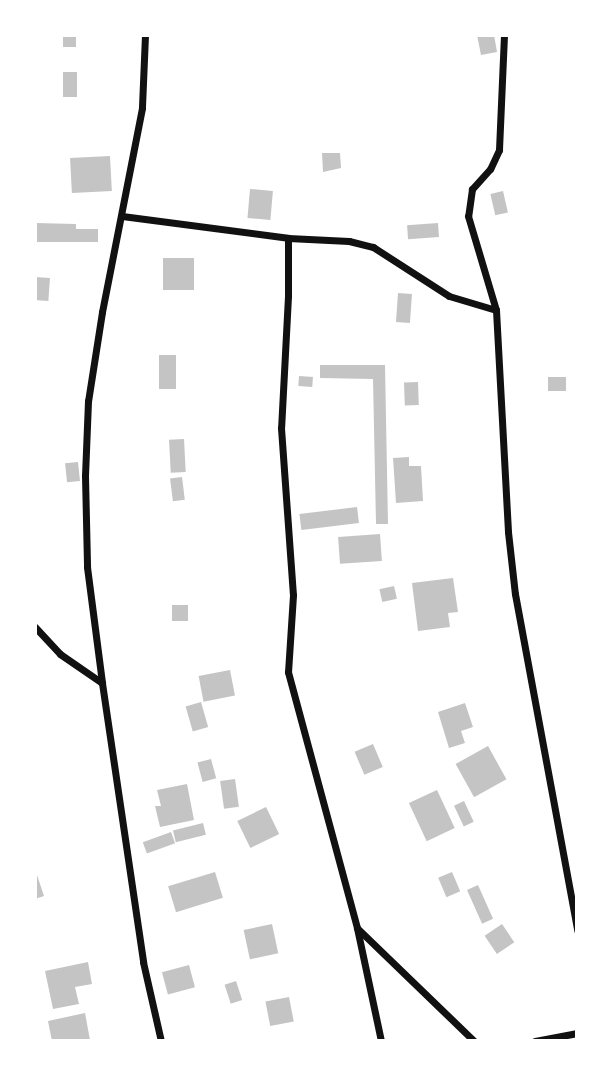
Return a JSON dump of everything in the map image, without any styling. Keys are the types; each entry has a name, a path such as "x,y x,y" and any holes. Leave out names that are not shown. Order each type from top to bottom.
{"street":[{"path":"145,35 142,108 102,312 88,401 87,567 144,962 161,1041"},
{"path":"504,35 499,150 490,169 472,189 468,207 469,226 496,310 508,532 515,594 577,930"},
{"path":"122,216 288,238 349,241 373,247 449,296 496,310"},
{"path":"288,238 288,296 281,428 293,595 288,672 357,928 381,1041"},
{"path":"35,627 60,653 102,683"},
{"path":"357,928 474,1041"},
{"path":"535,1041 577,1033"}],"building":[{"path":"63,35 76,35 76,47 63,47"},
{"path":"477,35 494,35 497,52 481,55"},
{"path":"63,72 77,72 77,97 63,97"},
{"path":"322,153 340,153 341,168 323,172"},
{"path":"110,156 112,191 72,193 70,158"},
{"path":"250,189 273,191 270,220 247,218"},
{"path":"503,191 508,212 495,215 490,194"},
{"path":"35,223 76,224 76,229 98,229 98,242 35,242"},
{"path":"438,223 439,237 408,239 407,225"},
{"path":"163,258 194,258 194,290 163,290"},
{"path":"35,277 50,278 48,301 35,300"},
{"path":"398,293 412,294 410,323 396,322"},
{"path":"159,355 176,355 176,389 159,389"},
{"path":"320,365 385,365 388,524 376,524 373,379 320,378"},
{"path":"299,376 313,377 312,387 298,386"},
{"path":"548,377 566,377 566,391 548,391"},
{"path":"404,382 418,382 419,405 405,405"},
{"path":"184,439 186,472 171,473 169,440"},
{"path":"409,457 409,466 421,466 423,501 396,503 393,458"},
{"path":"78,462 80,481 67,482 65,463"},
{"path":"182,477 185,500 173,501 170,478"},
{"path":"357,507 359,523 301,530 299,514"},
{"path":"380,534 382,561 340,564 338,537"},
{"path":"453,578 458,612 448,613 450,627 418,631 412,583"},
{"path":"394,586 397,599 382,602 379,589"},
{"path":"172,605 188,605 188,621 172,621"},
{"path":"230,670 235,696 204,702 199,676"},
{"path":"201,702 208,727 193,731 186,706"},
{"path":"465,703 473,727 461,731 465,743 449,748 438,712"},
{"path":"373,744 383,767 364,775 355,752"},
{"path":"488,746 506,779 474,797 456,764"},
{"path":"211,759 216,778 203,782 197,763"},
{"path":"235,779 239,807 224,809 220,781"},
{"path":"187,784 194,820 160,827 155,806 161,806 157,790"},
{"path":"437,790 455,828 427,841 409,803"},
{"path":"464,801 474,822 464,826 454,806"},
{"path":"266,807 279,834 250,848 237,821"},
{"path":"203,823 206,835 176,842 173,830"},
{"path":"171,832 175,843 147,854 143,842"},
{"path":"35,869 44,896 35,899"},
{"path":"215,872 223,898 176,912 168,886"},
{"path":"452,872 460,891 446,897 438,878"},
{"path":"478,885 493,919 482,924 467,890"},
{"path":"272,924 278,953 250,959 244,930"},
{"path":"502,924 514,942 497,954 485,936"},
{"path":"88,962 92,984 75,987 79,1004 53,1009 45,971"},
{"path":"189,965 195,987 168,994 162,972"},
{"path":"236,981 242,1000 231,1004 225,985"},
{"path":"289,997 294,1022 270,1026 265,1002"},
{"path":"85,1013 90,1040 52,1041 48,1021"}]}
